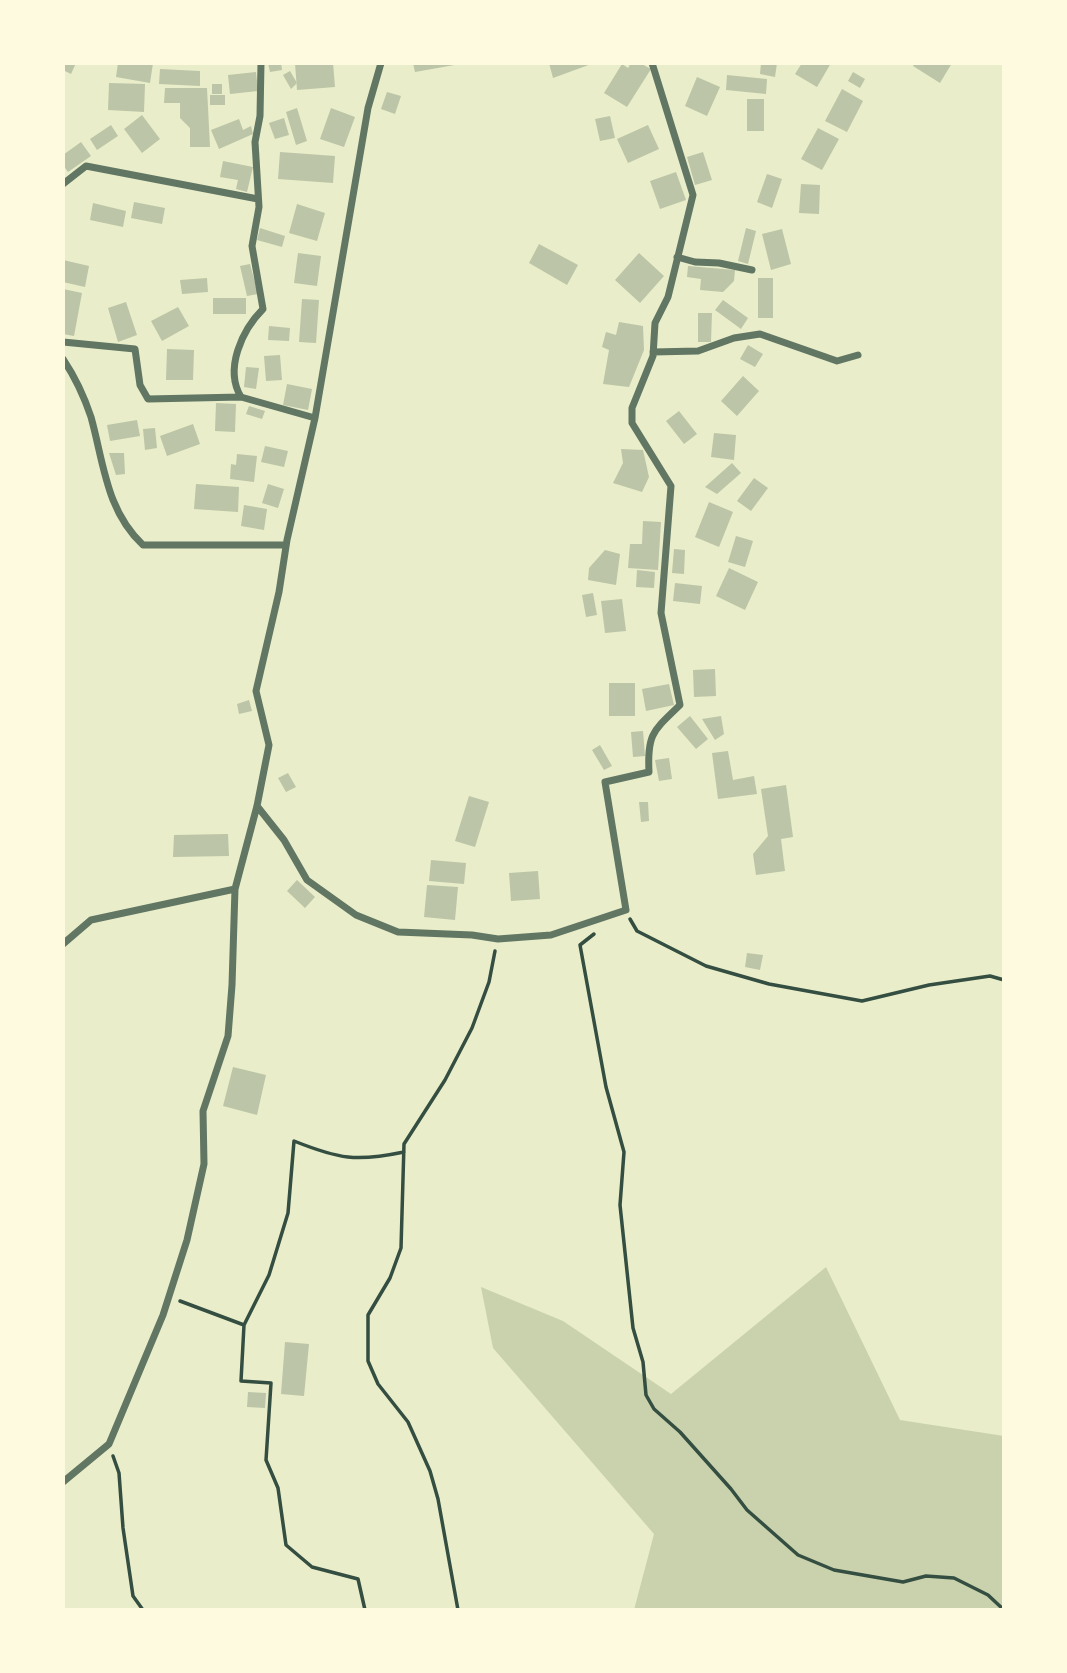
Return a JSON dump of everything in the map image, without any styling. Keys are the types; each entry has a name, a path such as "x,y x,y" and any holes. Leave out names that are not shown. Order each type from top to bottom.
{"street":[{"path":"241,397 236,389 234,361 250,323 263,309 252,246 259,206 255,142 260,116 261,63"},
{"path":"63,1482 109,1444 169,1297 187,1240 204,1164 203,1111 228,1036 235,889 270,746 256,691 314,418 368,108 381,63"},
{"path":"257,806 284,841 307,880 356,915 398,932 472,935 498,939 551,935 626,910 606,782 649,772 648,746 656,728 680,705 661,613 670,486 632,423 632,408 653,352 655,323 668,297 693,195 652,63"},
{"path":"63,184 86,166 258,199"},
{"path":"677,257 752,270"},
{"path":"653,352 698,351 733,338 760,334 837,361 858,355"},
{"path":"63,342 135,349 140,385 148,399 241,397 314,418"},
{"path":"63,359 77,380 90,415 114,507 143,545 286,545"},
{"path":"63,944 91,920 235,889"}],"path":[{"path":"626,910 637,931 706,966 769,984 862,1001 929,985 990,976 1004,981"},
{"path":"599,931 580,945 606,1087 624,1152 620,1205 633,1328 643,1362 646,1395 654,1409 680,1432 747,1510 799,1555 834,1570 903,1582 926,1576 954,1578 988,1595 1004,1610"},
{"path":"458,1610 438,1499 430,1471 408,1422 378,1384 368,1361 368,1315 390,1278 401,1248 404,1144 445,1080 472,1028 489,982 498,939"},
{"path":"365,1610 358,1579 312,1567 286,1545 278,1488 266,1460 271,1383 241,1381 244,1325 269,1275 288,1213 294,1141 345,1159 375,1158 404,1152"},
{"path":"169,1297 244,1325"},
{"path":"109,1444 119,1473 123,1528 133,1596 143,1610"}],"green space":[{"path":"826,1267 900,1420 1004,1436 1004,1610 634,1610 654,1534 493,1348 481,1287 563,1321 671,1394"}],"building":[{"path":"63,63 76,63 71,74 63,70"},
{"path":"118,63 153,63 150,83 116,77"},
{"path":"268,63 281,63 282,70 270,72"},
{"path":"295,63 333,63 335,87 297,90"},
{"path":"413,63 460,63 460,64 415,72"},
{"path":"549,63 594,63 553,78"},
{"path":"631,63 640,63 651,69 627,107 604,93 622,64 628,68"},
{"path":"761,63 777,63 775,77 760,74"},
{"path":"802,63 831,63 817,87 795,74"},
{"path":"915,63 952,63 940,83 913,66"},
{"path":"160,69 200,71 200,86 159,84"},
{"path":"290,71 297,83 291,89 283,75"},
{"path":"256,72 258,91 230,94 228,75"},
{"path":"853,72 865,79 860,88 848,81"},
{"path":"727,75 767,79 766,94 726,90"},
{"path":"697,77 720,87 707,116 685,106"},
{"path":"109,83 145,84 144,112 108,110"},
{"path":"212,84 222,84 222,94 212,94"},
{"path":"165,88 207,88 210,147 190,147 190,128 180,118 180,103 164,103"},
{"path":"842,89 863,101 847,132 825,121"},
{"path":"387,92 401,96 395,114 381,109"},
{"path":"210,95 225,95 225,105 210,105"},
{"path":"747,99 764,99 764,131 747,131"},
{"path":"297,108 307,141 296,145 286,112"},
{"path":"331,108 355,117 344,147 320,139"},
{"path":"142,115 160,139 142,153 124,129"},
{"path":"610,116 615,138 600,141 595,119"},
{"path":"284,118 289,135 275,139 269,123"},
{"path":"239,119 243,130 251,126 253,134 219,149 211,130"},
{"path":"111,125 118,136 97,150 90,139"},
{"path":"648,125 659,149 628,163 617,139"},
{"path":"818,128 839,139 822,170 801,159"},
{"path":"81,142 91,156 68,172 63,165 63,155"},
{"path":"280,152 335,156 333,183 278,179"},
{"path":"703,152 712,180 695,185 687,157"},
{"path":"223,161 253,167 247,192 236,189 238,180 220,177"},
{"path":"676,172 686,200 660,209 650,181"},
{"path":"767,174 782,179 772,208 757,202"},
{"path":"801,184 820,185 819,214 799,213"},
{"path":"134,202 165,208 162,224 131,218"},
{"path":"93,203 126,211 123,227 90,220"},
{"path":"297,204 325,213 317,241 289,233"},
{"path":"260,228 285,236 282,247 257,240"},
{"path":"746,228 756,231 748,264 738,261"},
{"path":"782,229 791,264 771,270 762,234"},
{"path":"539,244 578,265 567,285 529,263"},
{"path":"298,253 321,256 317,286 294,283"},
{"path":"639,253 664,276 640,303 615,280"},
{"path":"63,260 89,266 85,287 63,282"},
{"path":"250,264 258,294 247,296 240,266"},
{"path":"688,266 735,270 734,281 723,292 700,290 701,279 687,277"},
{"path":"207,278 208,292 182,294 180,280"},
{"path":"758,278 773,278 773,318 758,318"},
{"path":"63,289 82,293 74,336 63,334"},
{"path":"213,298 246,298 246,314 213,314"},
{"path":"302,299 319,300 316,343 299,342"},
{"path":"723,300 748,318 741,329 715,310"},
{"path":"126,302 137,335 118,342 108,308"},
{"path":"178,307 189,326 162,341 151,321"},
{"path":"698,313 712,313 711,342 698,342"},
{"path":"619,322 643,326 644,350 629,387 603,384 609,350 602,347 606,332 616,335"},
{"path":"269,326 290,328 289,341 268,340"},
{"path":"748,345 763,354 755,367 740,359"},
{"path":"167,349 194,350 193,380 166,380"},
{"path":"280,355 282,380 266,381 264,356"},
{"path":"246,367 259,368 256,389 244,387"},
{"path":"743,376 759,391 737,416 721,401"},
{"path":"287,384 312,389 308,410 283,405"},
{"path":"216,403 236,404 235,432 215,431"},
{"path":"249,406 265,411 262,419 246,414"},
{"path":"679,411 697,434 684,444 666,421"},
{"path":"137,420 140,436 110,441 107,425"},
{"path":"193,424 200,444 167,456 160,436"},
{"path":"155,428 157,448 145,450 143,429"},
{"path":"714,433 736,435 734,460 711,457"},
{"path":"265,446 288,451 284,467 261,462"},
{"path":"621,449 643,450 649,477 642,492 613,483 623,463"},
{"path":"109,453 124,453 125,474 116,475"},
{"path":"237,454 257,456 254,482 230,479 231,464 236,465"},
{"path":"732,463 741,473 717,494 705,487"},
{"path":"754,478 768,488 751,511 737,501"},
{"path":"196,484 239,487 238,512 194,509"},
{"path":"268,484 284,489 278,508 262,503"},
{"path":"709,502 733,512 719,547 695,537"},
{"path":"244,505 267,509 264,530 241,526"},
{"path":"643,521 661,522 658,570 628,568 630,544 642,544"},
{"path":"736,536 753,541 745,567 728,562"},
{"path":"674,549 685,550 684,574 672,573"},
{"path":"605,550 620,554 616,585 588,580 589,568"},
{"path":"729,568 758,582 745,610 716,596"},
{"path":"637,570 655,572 654,588 636,587"},
{"path":"675,583 702,586 700,604 673,601"},
{"path":"593,593 597,615 586,617 582,595"},
{"path":"622,599 626,631 605,633 601,601"},
{"path":"715,669 716,696 694,697 693,670"},
{"path":"609,683 635,683 635,716 609,716"},
{"path":"669,684 674,705 646,711 642,689"},
{"path":"249,700 252,711 239,714 237,704"},
{"path":"690,716 708,739 696,749 677,727"},
{"path":"721,716 724,734 715,740 702,719"},
{"path":"643,731 645,756 633,757 631,732"},
{"path":"600,745 612,766 604,770 592,750"},
{"path":"728,751 733,780 754,776 757,794 718,799 712,753"},
{"path":"669,758 672,779 659,781 655,760"},
{"path":"288,773 296,787 286,792 278,778"},
{"path":"786,785 793,837 781,839 785,871 756,875 753,854 768,836 761,789"},
{"path":"469,796 489,802 475,847 455,841"},
{"path":"639,802 648,802 649,821 641,822"},
{"path":"228,834 229,856 173,857 174,835"},
{"path":"431,860 466,863 464,884 429,881"},
{"path":"538,871 540,899 511,901 509,873"},
{"path":"297,880 315,897 305,908 287,891"},
{"path":"427,885 458,887 455,920 424,917"},
{"path":"747,953 763,955 760,970 745,967"},
{"path":"233,1067 266,1075 257,1115 223,1106"},
{"path":"285,1342 309,1344 304,1396 281,1394"},
{"path":"248,1392 266,1393 265,1408 247,1407"}]}
